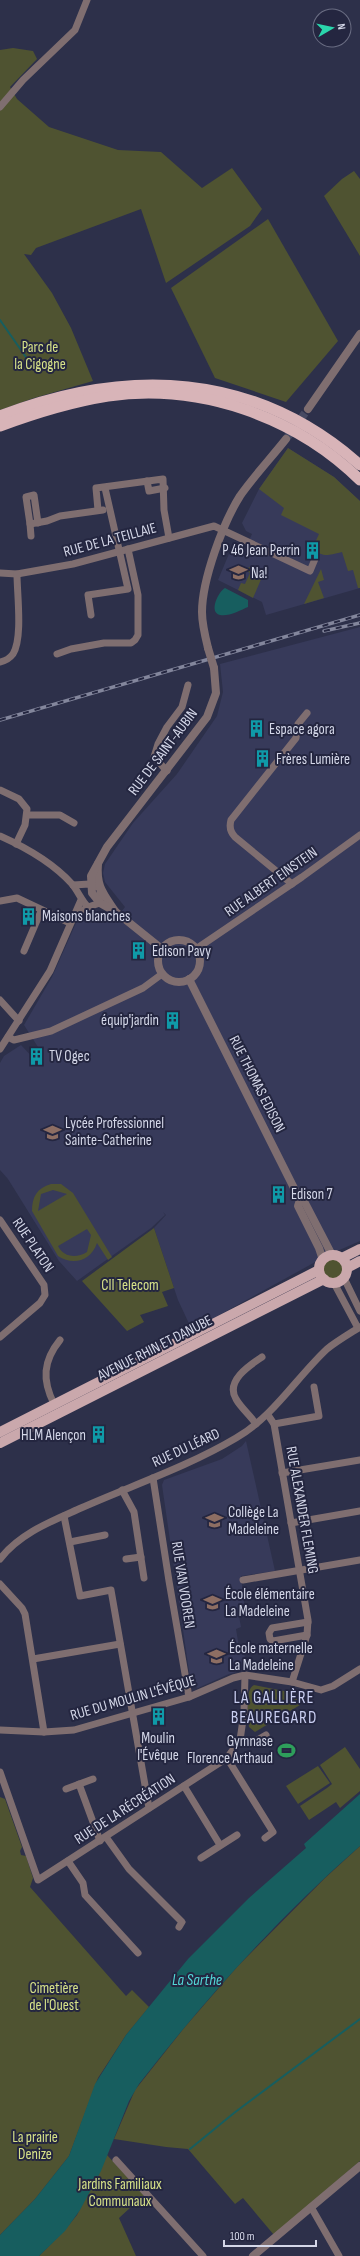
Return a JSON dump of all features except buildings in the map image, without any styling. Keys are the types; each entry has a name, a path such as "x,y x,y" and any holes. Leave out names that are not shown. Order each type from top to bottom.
{"highway":[{"path":"0,416 46,400 87,390 144,384 187,386 238,396 270,408 324,437 360,465"},
{"path":"0,426 48,409 109,396 172,394 203,398 234,405 293,429 344,464 360,480"}],"main road":[{"path":"342,1258 347,1268 344,1278 334,1283 324,1279 319,1270 323,1260 332,1255 342,1258 360,1249"},
{"path":"347,1268 360,1261"},
{"name":"AVENUE RHIN ET DANUBE","path":"0,1432 319,1270"},
{"name":"AVENUE RHIN ET DANUBE","path":"0,1443 324,1279"}],"street":[{"path":"0,106 23,80 75,30 87,0"},
{"path":"308,409 360,334"},
{"name":"RUE DE SAINT-AUBIN","path":"90,884 94,868 107,847 203,725 211,710 216,693 214,668 203,628 202,603 210,568 224,530 240,498 286,438"},
{"path":"98,510 96,488 164,479 164,510 169,538"},
{"path":"91,615 88,595 128,589 105,488"},
{"path":"31,536 26,497 34,495 38,523"},
{"path":"30,524 60,516 109,509"},
{"name":"RUE DE LA TEILLAIE","path":"0,573 17,574 73,564 214,526 310,571 315,559"},
{"path":"57,654 71,649 104,642 131,642 136,640 138,635 138,595 128,549"},
{"path":"0,662 13,655 16,647 18,628 17,574"},
{"path":"168,771 154,757 158,744 167,727 182,707 188,685"},
{"path":"292,884 235,837 230,830 230,824 231,820 296,738 298,724 307,712"},
{"path":"0,790 18,799 26,809 27,815 16,844"},
{"path":"27,815 60,815 74,823"},
{"name":"RUE ALBERT EINSTEIN","path":"196,949 292,884 360,835"},
{"path":"0,836 40,857 73,885 81,900 88,907"},
{"path":"98,863 97,875 100,888 100,904"},
{"path":"73,885 90,884 100,888 116,912"},
{"path":"90,884 92,893 100,904 116,912 162,949"},
{"path":"0,901 16,898 41,911 70,923"},
{"path":"0,1049 50,972 81,900"},
{"path":"74,916 88,907 100,904"},
{"path":"24,951 41,911"},
{"path":"180,940 191,944 196,949 200,960 200,968 194,977 181,982 173,982 162,974 158,962 162,949 172,941 180,940"},
{"path":"8,1037 14,1040 51,1031 143,988 162,974"},
{"name":"RUE THOMAS EDISON","path":"189,979 300,1200 304,1203 332,1255"},
{"path":"0,1000 3,1008 19,1021"},
{"name":"RUE THOMAS EDISON","path":"300,1200 298,1206 320,1248 323,1260"},
{"name":"RUE PLATON","path":"0,1220 5,1224 44,1285 45,1295 40,1303 0,1337"},
{"path":"344,1278 360,1311"},
{"path":"334,1283 359,1328"},
{"name":"RUE DU LÉARD","path":"0,1559 8,1549 40,1526 216,1450 268,1415 328,1349 359,1328"},
{"path":"54,1404 46,1371 50,1352 60,1340"},
{"path":"256,1424 235,1398 234,1390 237,1379 244,1368 262,1358"},
{"path":"274,1424 320,1416 314,1387"},
{"name":"RUE ALEXANDER FLEMING","path":"268,1415 274,1424 308,1622 307,1635 292,1682"},
{"path":"282,1473 360,1460"},
{"name":"RUE VAN VOOREN","path":"153,1478 189,1696"},
{"path":"122,1490 134,1512 144,1578"},
{"path":"291,1523 360,1511"},
{"path":"64,1516 80,1596 111,1590 149,1808"},
{"path":"70,1542 105,1535"},
{"path":"126,1559 140,1557"},
{"path":"243,1580 360,1560"},
{"path":"0,1584 22,1608 44,1732"},
{"path":"307,1635 273,1641 270,1639 269,1633 272,1628 308,1622"},
{"path":"32,1659 120,1644"},
{"name":"RUE DU MOULIN L'ÉVÊQUE","path":"0,1730 44,1732 74,1730 189,1696 233,1678 245,1676 292,1682 321,1690 333,1686 360,1669"},
{"name":"RUE DE LA RÉCRÉATION","path":"3,1789 38,1880 227,1758 240,1740 244,1713 245,1676"},
{"path":"240,1740 251,1744 266,1735"},
{"path":"227,1758 273,1832 265,1838"},
{"path":"0,1772 3,1789"},
{"path":"66,1789 93,1779"},
{"path":"79,1784 103,1839 129,1870 182,1922 179,1927"},
{"path":"184,1786 220,1846"},
{"path":"201,1858 238,1835"},
{"path":"68,1861 83,1883 84,1895 138,1953"},
{"path":"116,2160 204,2256"},
{"path":"253,2256 311,2207 359,2170"},
{"path":"311,2207 339,2256"}],"shaded area":[{"path":"288,448 334,477 360,501 360,588 266,615 262,602 218,580 231,549 238,547 245,549 252,534 246,531 242,523 259,489"},
{"path":"360,627 360,1241 328,1255 192,1330 178,1300 154,1228 166,1215 163,1212 165,1215 151,1228 77,1281 59,1261 8,1179 0,1170 0,1063 4,1056 21,1045 36,1061 43,1055 24,1025 52,977 76,923 85,916 96,913 114,921 125,907 105,882 103,873 105,864 133,823 177,774 217,716 223,692 220,664"},
{"path":"246,1441 275,1571 241,1576 245,1610 238,1611 241,1627 236,1629 240,1653 244,1652 247,1669 229,1674 198,1688 191,1685 162,1485 164,1480 222,1459 242,1446"}],"green space":[{"name":"Parc de la Cigogne","path":"13,48 33,51 37,59 10,87 17,99 49,127 118,150 161,152 202,188 232,168 262,209 250,226 166,283 141,209 36,248 31,255 24,254 52,293 71,328 93,381 34,398 0,410 0,50"},
{"path":"354,171 360,179 360,256 324,196 342,179"},
{"path":"268,219 338,341 286,402 215,378 171,288"},
{"path":"288,448 334,477 360,501 360,588 358,588 353,570 348,571 342,552 326,555 312,549 319,534 281,515 284,508 259,489"},
{"path":"249,567 255,570 254,574 262,577 253,598 238,590 241,583 245,584 250,573 247,571"},
{"path":"321,569 324,580 318,582 324,598 304,604"},
{"path":"51,1184 61,1184 73,1193 112,1257 108,1260 97,1243 90,1254 81,1260 70,1261 58,1256 32,1211 34,1197 42,1188","holes":["53,1190 67,1194 38,1211 41,1194","87,1229 91,1235 87,1252 71,1256 64,1253 58,1246"]},
{"name":"CII Telecom","path":"154,1228 174,1288 162,1292 168,1306 140,1315 144,1322 127,1331 82,1281"},
{"path":"333,1258 341,1261 344,1269 341,1277 333,1280 325,1277 322,1269 325,1261"},
{"path":"254,1685 304,1695 304,1701 300,1705 255,1732 249,1727 248,1711 249,1692"},
{"path":"345,1747 360,1769 360,1791 340,1808 336,1802 309,1820 300,1806 332,1784 320,1765"},
{"path":"318,1766 330,1783 298,1804 286,1786"},
{"name":"Cimetière de l'Ouest","path":"0,1797 5,1799 22,1847 20,1851 21,1855 26,1856 33,1878 30,1887 126,1996 132,1990 149,2007 126,2035 98,2078 69,2156 35,2199 0,2235"},
{"path":"360,1846 360,2161 274,2235 243,2198 235,2204 188,2149 114,2139 135,2090 184,2028 237,1967 325,1878"},
{"name":"Jardins Familiaux Communaux","path":"107,2155 144,2195 119,2218 136,2256 39,2256 64,2231 77,2215"}],"water":[{"path":"225,588 248,600 248,607 227,615 220,615 217,613 215,610 216,602 220,593"},
{"name":"La Sarthe","path":"360,1794 360,1846 301,1901 244,1960 190,2021 139,2084 129,2101 101,2171 80,2210 65,2231 39,2256 0,2256 0,2235 35,2199 69,2156 95,2084 126,2035 188,1959 249,1898 306,1848 304,1844"}],"waterway":[{"path":"0,320 28,360"},
{"path":"190,2149 234,2113 360,2019"}],"tunnel":[{"path":"286,439 308,409"}],"railway":[{"path":"0,720 360,615"},
{"path":"324,631 360,623"}],"place":[{"name":"P 46 Jean Perrin","path":"313,550"},
{"name":"Na!","path":"238,573"},
{"name":"Espace agora","path":"256,729"},
{"name":"Frères Lumière","path":"263,759"},
{"name":"Maisons blanches","path":"29,916"},
{"name":"Edison Pavy","path":"139,951"},
{"name":"équip'jardin","path":"172,1020"},
{"name":"TV Ogec","path":"36,1056"},
{"name":"Lycée Professionnel Sainte-Catherine","path":"52,1132"},
{"name":"Edison 7","path":"278,1194"},
{"name":"HLM Alençon","path":"99,1435"},
{"name":"Collège La Madeleine","path":"215,1521"},
{"name":"École élémentaire La Madeleine","path":"212,1603"},
{"name":"École maternelle La Madeleine","path":"216,1657"},
{"name":"Moulin l'Évêque","path":"158,1717"},
{"name":"Gymnase Florence Arthaud","path":"286,1750"}],"district":[{"name":"LA GALLIÈRE BEAUREGARD","path":"274,1708"}],"park label":[{"name":"La prairie Denize","path":"35,2146"}]}
